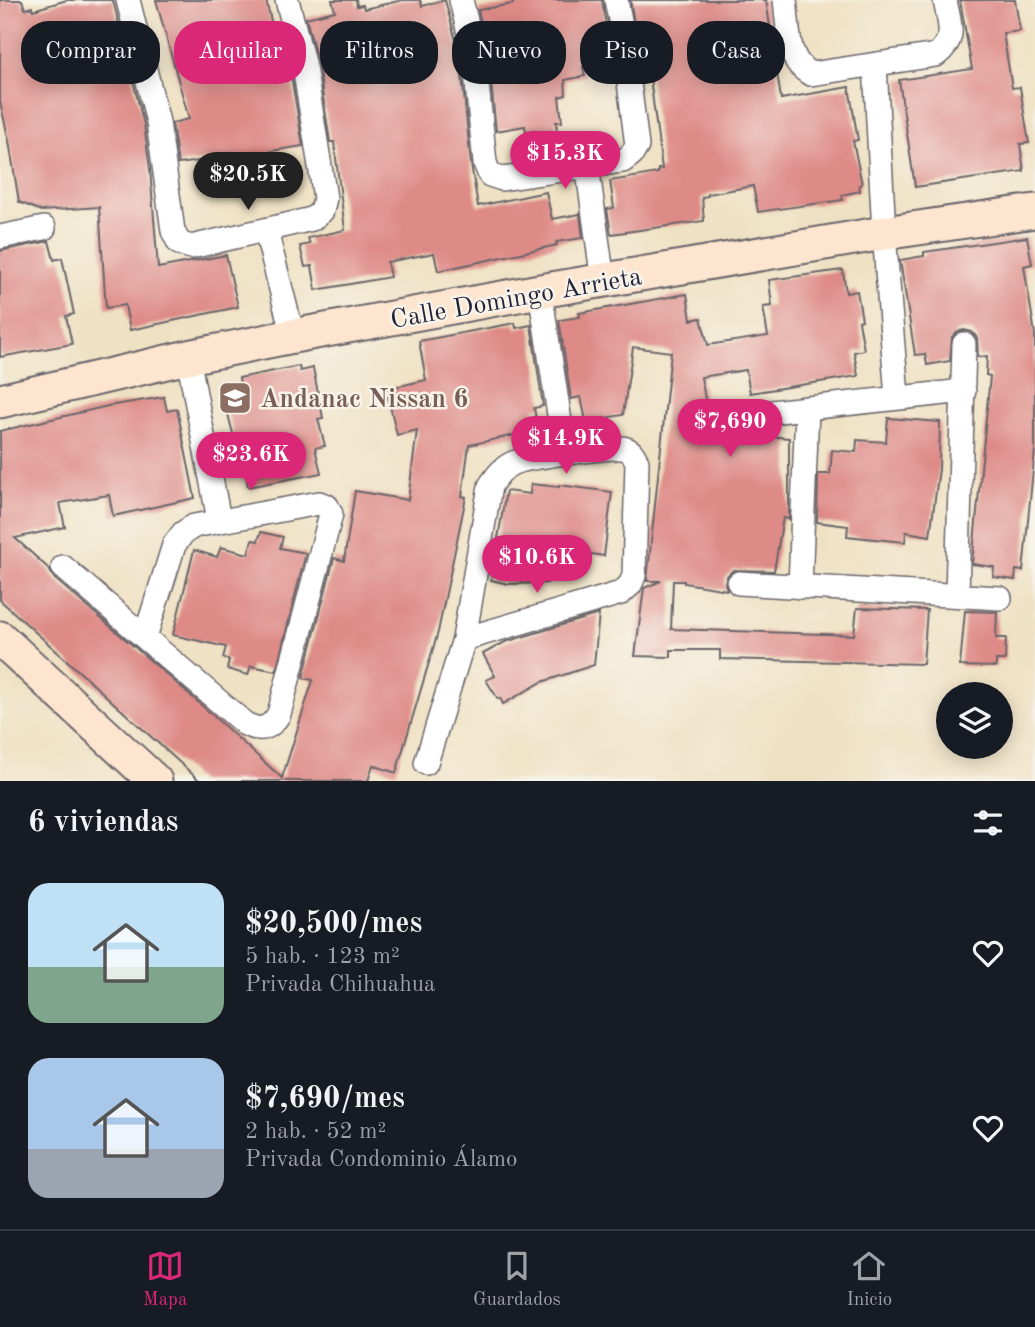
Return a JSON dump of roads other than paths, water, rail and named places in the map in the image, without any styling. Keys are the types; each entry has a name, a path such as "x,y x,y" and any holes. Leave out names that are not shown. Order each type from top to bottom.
{"street":[{"path":"128,0 158,122 173,231 179,243 191,247 312,219 322,211 325,198 304,66 287,0"},
{"path":"461,0 474,54 485,163 490,175 502,178 623,161 637,146 616,0"},
{"path":"785,0 792,56 799,68 811,74 936,55 947,47 951,35 945,0"},
{"path":"875,65 884,233 897,397"},
{"path":"587,165 603,281"},
{"name":"Calle Domingo Arrieta","path":"0,401 188,357 293,336 884,233 1035,211"},
{"path":"0,235 44,228"},
{"path":"266,231 293,336"},
{"path":"540,291 565,454"},
{"path":"957,595 964,344"},
{"path":"188,357 219,520"},
{"path":"743,415 964,391"},
{"path":"800,587 807,408"},
{"path":"426,763 464,639 490,486 499,472 513,463 565,454 624,448 633,453 637,462 635,563 630,585 621,593 464,639"},
{"path":"64,567 245,724 255,729 264,729 274,723 279,715 331,513 327,506 319,503 219,520 194,526 183,533 174,545 145,637"},
{"path":"739,583 1000,598"},
{"path":"0,638 155,781"}],"place":[{"name":"Andanac Nissan 6","path":"235,398"}]}
